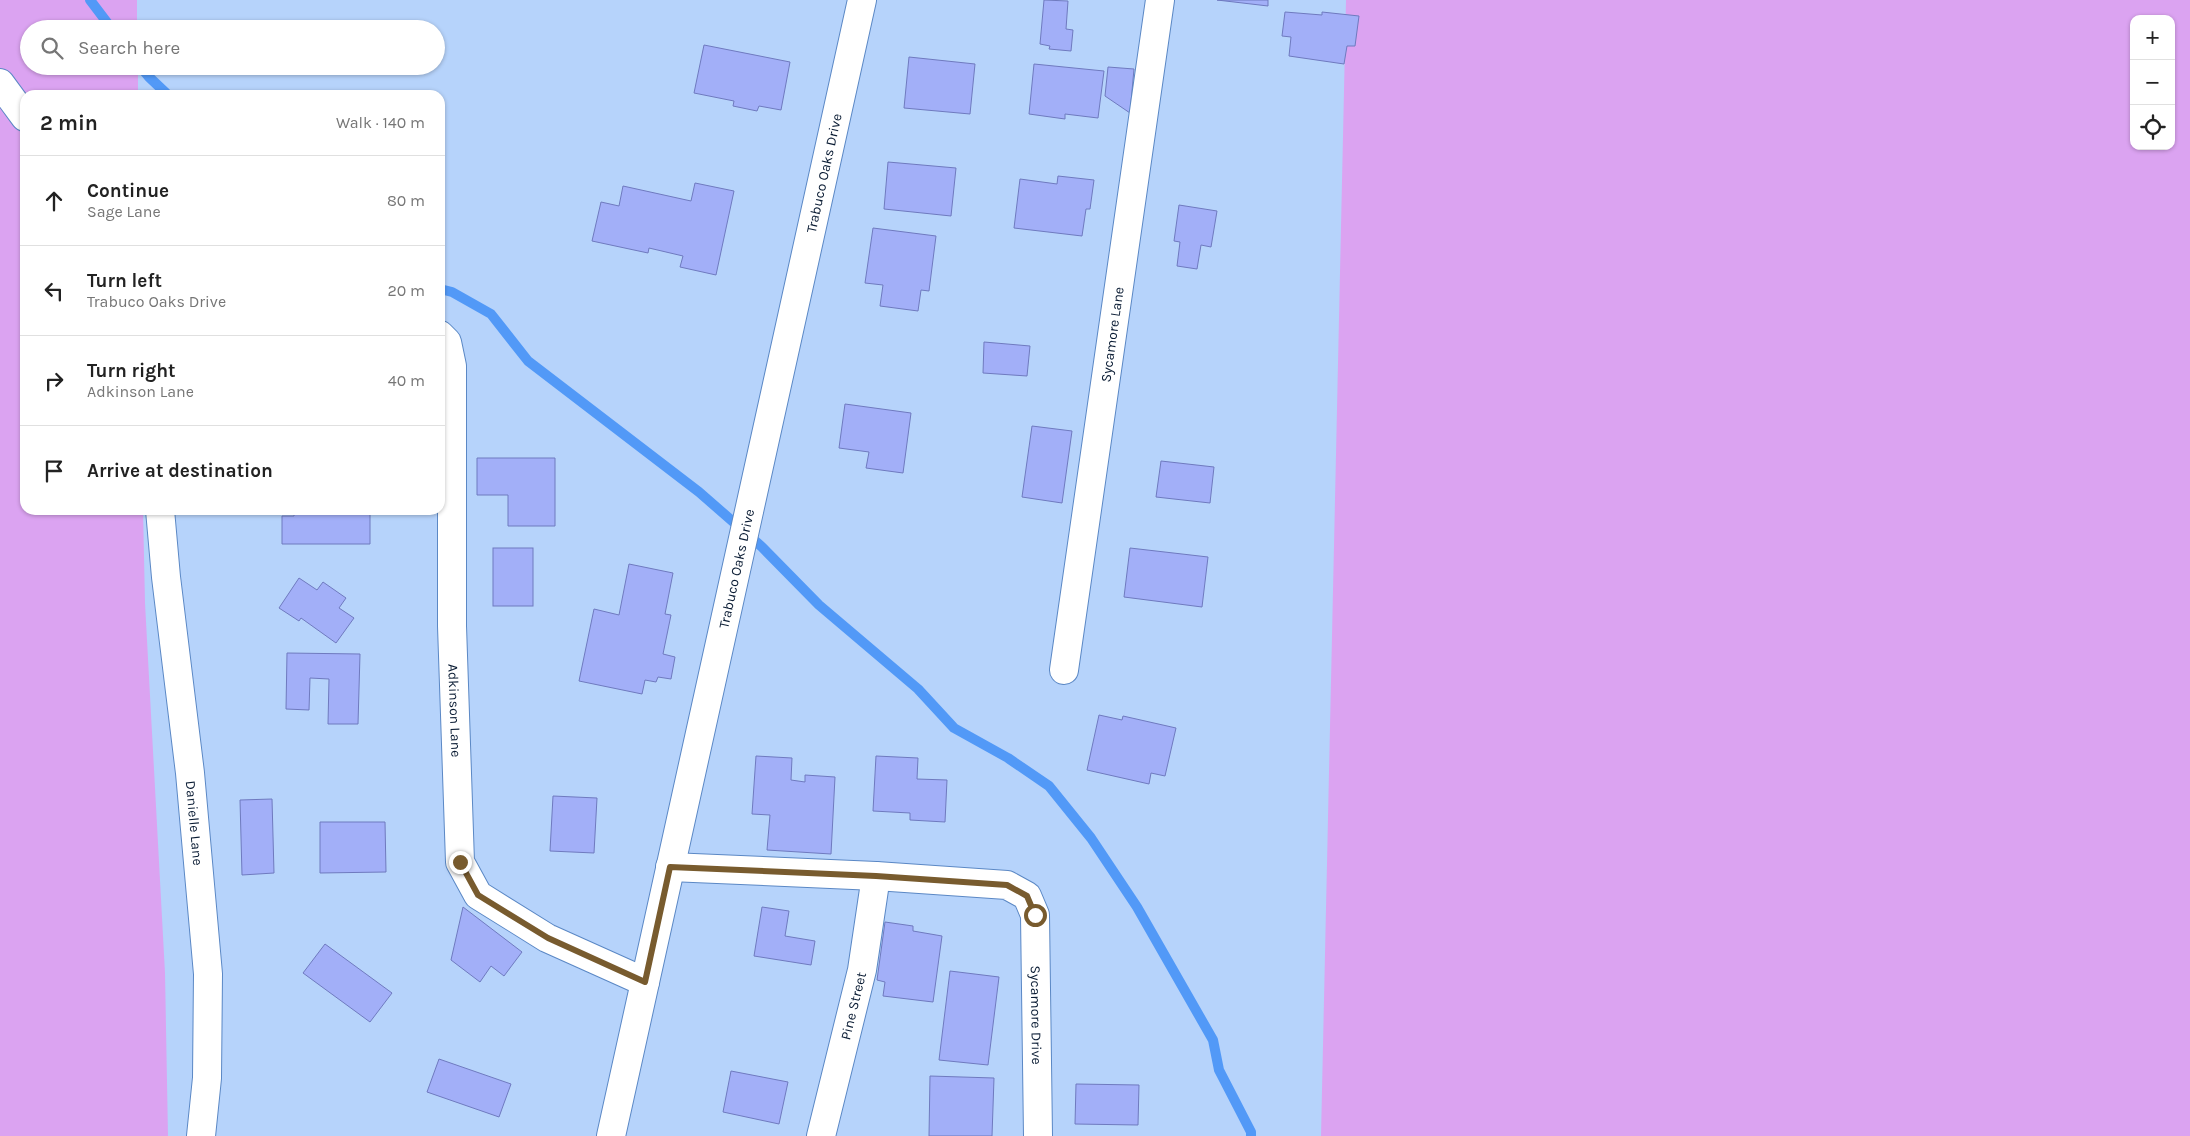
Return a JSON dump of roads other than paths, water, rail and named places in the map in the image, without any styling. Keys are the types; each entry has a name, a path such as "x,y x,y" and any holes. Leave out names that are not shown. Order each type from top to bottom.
{"street":[{"name":"Trabuco Oaks Drive","path":"611,1136 862,0"},
{"name":"Sycamore Lane","path":"1064,670 1160,0"},
{"path":"0,83 20,110"},
{"name":"Adkinson Lane","path":"445,340 452,366 452,626 460,862 478,895 548,938 645,982"},
{"name":"Danielle Lane","path":"160,515 166,577 190,773 208,974 206,1078 201,1136"},
{"path":"670,867 876,876"},
{"name":"Sycamore Drive","path":"876,876 1007,885 1027,896 1035,915 1038,1136"},
{"name":"Pine Street","path":"822,1136 862,970 876,876"}],"waterway":[{"path":"90,0 105,20"},
{"path":"147,75 163,90"},
{"path":"445,290 452,292 491,314 528,361 699,492 762,547 819,605 918,689 954,728 1008,758 1049,786 1091,838 1137,907 1213,1040 1219,1070 1251,1132 1251,1136"}]}
